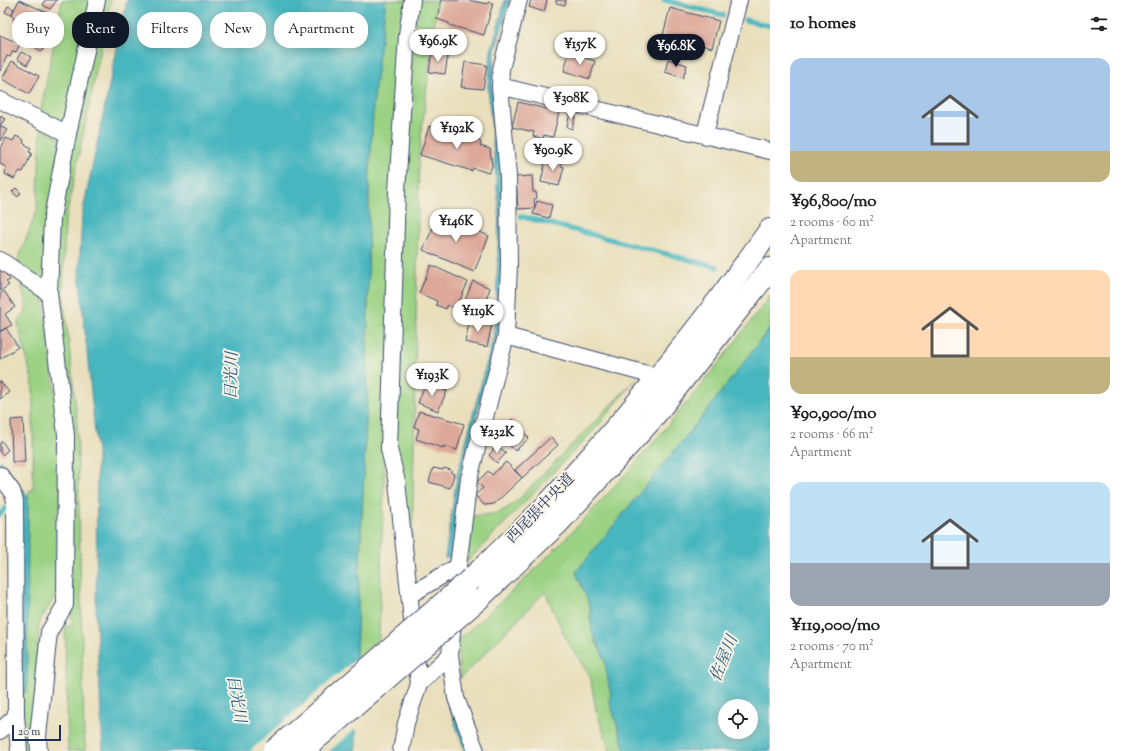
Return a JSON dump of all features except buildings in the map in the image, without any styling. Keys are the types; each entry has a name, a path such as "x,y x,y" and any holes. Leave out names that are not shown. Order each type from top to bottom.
{"main road":[{"name":"西尾張中央道","path":"274,751 464,573 544,508 658,377 697,329 770,230"},
{"name":"西尾張中央道","path":"302,751 476,601 559,522 650,421 770,269"}],"street":[{"path":"39,751 38,736 49,632 65,605 66,568 66,435 49,293 52,218 68,134 97,0"},
{"path":"412,0 407,36 397,191 389,449 397,482 420,684"},
{"path":"476,751 456,698 450,655 464,573 468,479 506,336 509,265 508,176 500,86 503,62 519,0"},
{"path":"705,134 739,0"},
{"path":"500,86 705,134 770,151"},
{"path":"0,100 68,134"},
{"path":"0,260 49,293"},
{"path":"506,336 658,377"},
{"path":"0,475 12,491 15,501 16,716 19,751"},
{"path":"410,596 464,573"},
{"path":"401,751 406,723 420,684 450,655"},
{"path":"0,731 16,716"}],"green space":[{"path":"62,0 94,0 91,12 72,12 72,48 83,48 64,126 40,115 53,48 64,48 64,12 60,12"},
{"path":"101,0 111,0 109,12 99,12"},
{"path":"386,0 407,0 385,450 379,638 356,659 367,400 369,187 374,94"},
{"path":"417,0 437,0 419,155 412,560 396,455 401,191"},
{"path":"91,48 101,48 65,222 63,291 77,418 84,734 86,751 68,751 65,626 72,626 70,428 54,291 56,219"},
{"path":"41,128 62,139 44,280 16,266 37,210"},
{"path":"20,279 43,293 61,440 60,589 39,622 34,735 35,751 24,751 21,692 27,692 28,496 30,490 33,490 33,384 18,323 27,308"},
{"path":"770,296 770,328 705,413 576,572 590,606 590,620 596,643 604,657 611,696 609,699 625,751 610,751 596,710 590,676 568,643 545,592 460,679 457,641 543,562 623,477 735,343"},
{"path":"635,380 597,427 467,562 472,516 496,513 506,509 518,500"}],"water":[{"name":"日光川","path":"127,0 386,0 374,94 369,187 367,400 356,647 356,751 103,751 96,621 97,452 79,273 82,215 117,48 129,48 129,12 124,12"},
{"path":"505,0 510,0 495,51 492,87 504,210 501,313 497,338 460,478 451,558 445,558 457,476 493,338 496,312 499,210 488,87 491,51"},
{"name":"佐屋川","path":"770,328 770,751 625,751 609,698 611,696 604,657 592,631 590,606 576,572 705,413"},
{"path":"0,460 25,492 28,500 27,692 23,692 19,491 0,467"},
{"path":"443,674 447,674 469,751 465,751 447,701"}],"pier":[{"path":"358,657 358,727 329,751 250,751"}],"waterway":[{"path":"664,0 723,15"},
{"path":"745,20 770,26"},
{"path":"520,216 717,267"},
{"path":"0,514 7,507"}]}
